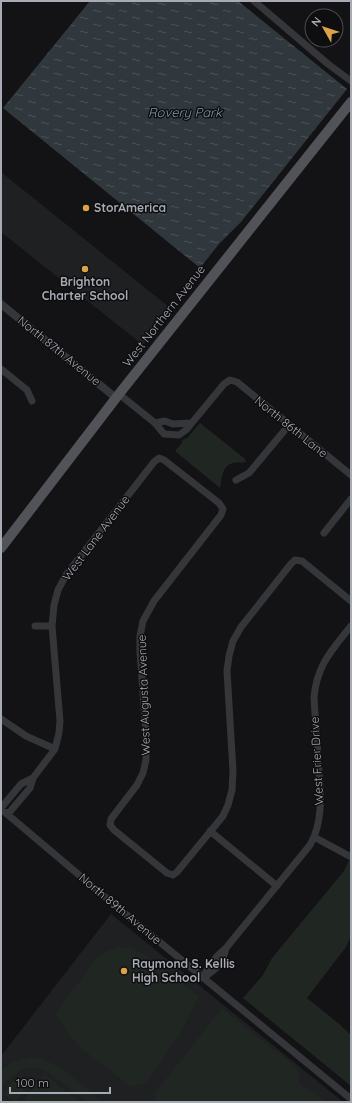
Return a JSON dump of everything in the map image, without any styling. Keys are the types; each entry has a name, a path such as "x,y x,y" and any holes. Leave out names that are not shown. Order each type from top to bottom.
{"main road":[{"name":"West Northern Avenue","path":"1,548 118,396 351,102"}],"street":[{"path":"254,1 323,61 351,81"},
{"name":"North 87th Avenue","path":"1,304 118,396 155,423 164,434 171,435"},
{"path":"1,369 27,390 32,400"},
{"name":"North 86th Lane","path":"191,424 224,384 230,380 237,382 351,475"},
{"path":"155,423 165,422 173,424 191,424"},
{"path":"173,424 171,435 179,435 191,424"},
{"path":"236,480 250,473 289,425"},
{"name":"West Lane Avenue","path":"8,814 30,788 33,778 55,749 59,733 60,721 52,626 54,605 58,590 66,575 154,462 159,458 164,460 219,503 223,509"},
{"path":"324,533 351,499"},
{"name":"West Augusta Avenue","path":"210,831 177,872 172,875 167,873 114,830 110,825 111,819 137,785 143,773 146,760 146,733 140,652 140,636 143,621 154,601 221,515 223,509"},
{"path":"277,886 210,831 222,816 228,805 232,790 233,771 227,671 229,656 233,641 241,627 295,560 302,561 351,601"},
{"path":"35,626 52,626"},
{"name":"West Frier Drive","path":"203,978 207,966 226,948 310,845 314,838 318,824 320,794 314,696 315,688 324,660 351,626"},
{"path":"1,719 26,736 55,749"},
{"name":"West Lane Avenue","path":"1,808 21,784 33,778"},
{"name":"North 89th Avenue","path":"1,808 203,978 351,1099"},
{"path":"314,838 351,857"}],"shaded area":[{"name":"Brighton Charter School","path":"1,172 169,307 155,330 143,345 1,232"},
{"path":"200,423 244,458 246,462 233,463 227,467 223,473 220,488 175,451 182,443 182,440 187,438"},
{"path":"351,856 351,936 346,947 307,998 351,1035 351,1086 243,998 263,975 272,958 344,871"},
{"name":"Raymond S. Kellis High School","path":"111,914 343,1102 1,1102 1,1056"},
{"path":"120,947 131,948 143,953 199,996 181,1033 146,1083 130,1086 78,1046 55,1014 97,958 107,951"},
{"path":"222,1008 297,1068 299,1083 325,1102 157,1102 155,1093"},
{"path":"33,1057 42,1059 61,1069 103,1102 87,1102 48,1072 37,1068 28,1068 17,1072 4,1084 1,1093 1,1070 12,1062"},
{"path":"44,1074 80,1102 22,1102"},
{"path":"18,1075 28,1082 26,1085 28,1087 16,1102 14,1102 4,1094"}],"water":[{"name":"Rovery Park","path":"90,1 238,1 347,89 241,222 219,244 200,268 3,108"}],"place":[{"name":"StorAmerica","path":"86,208"},
{"name":"Brighton Charter School","path":"85,269"},
{"name":"Raymond S. Kellis High School","path":"124,971"}]}
